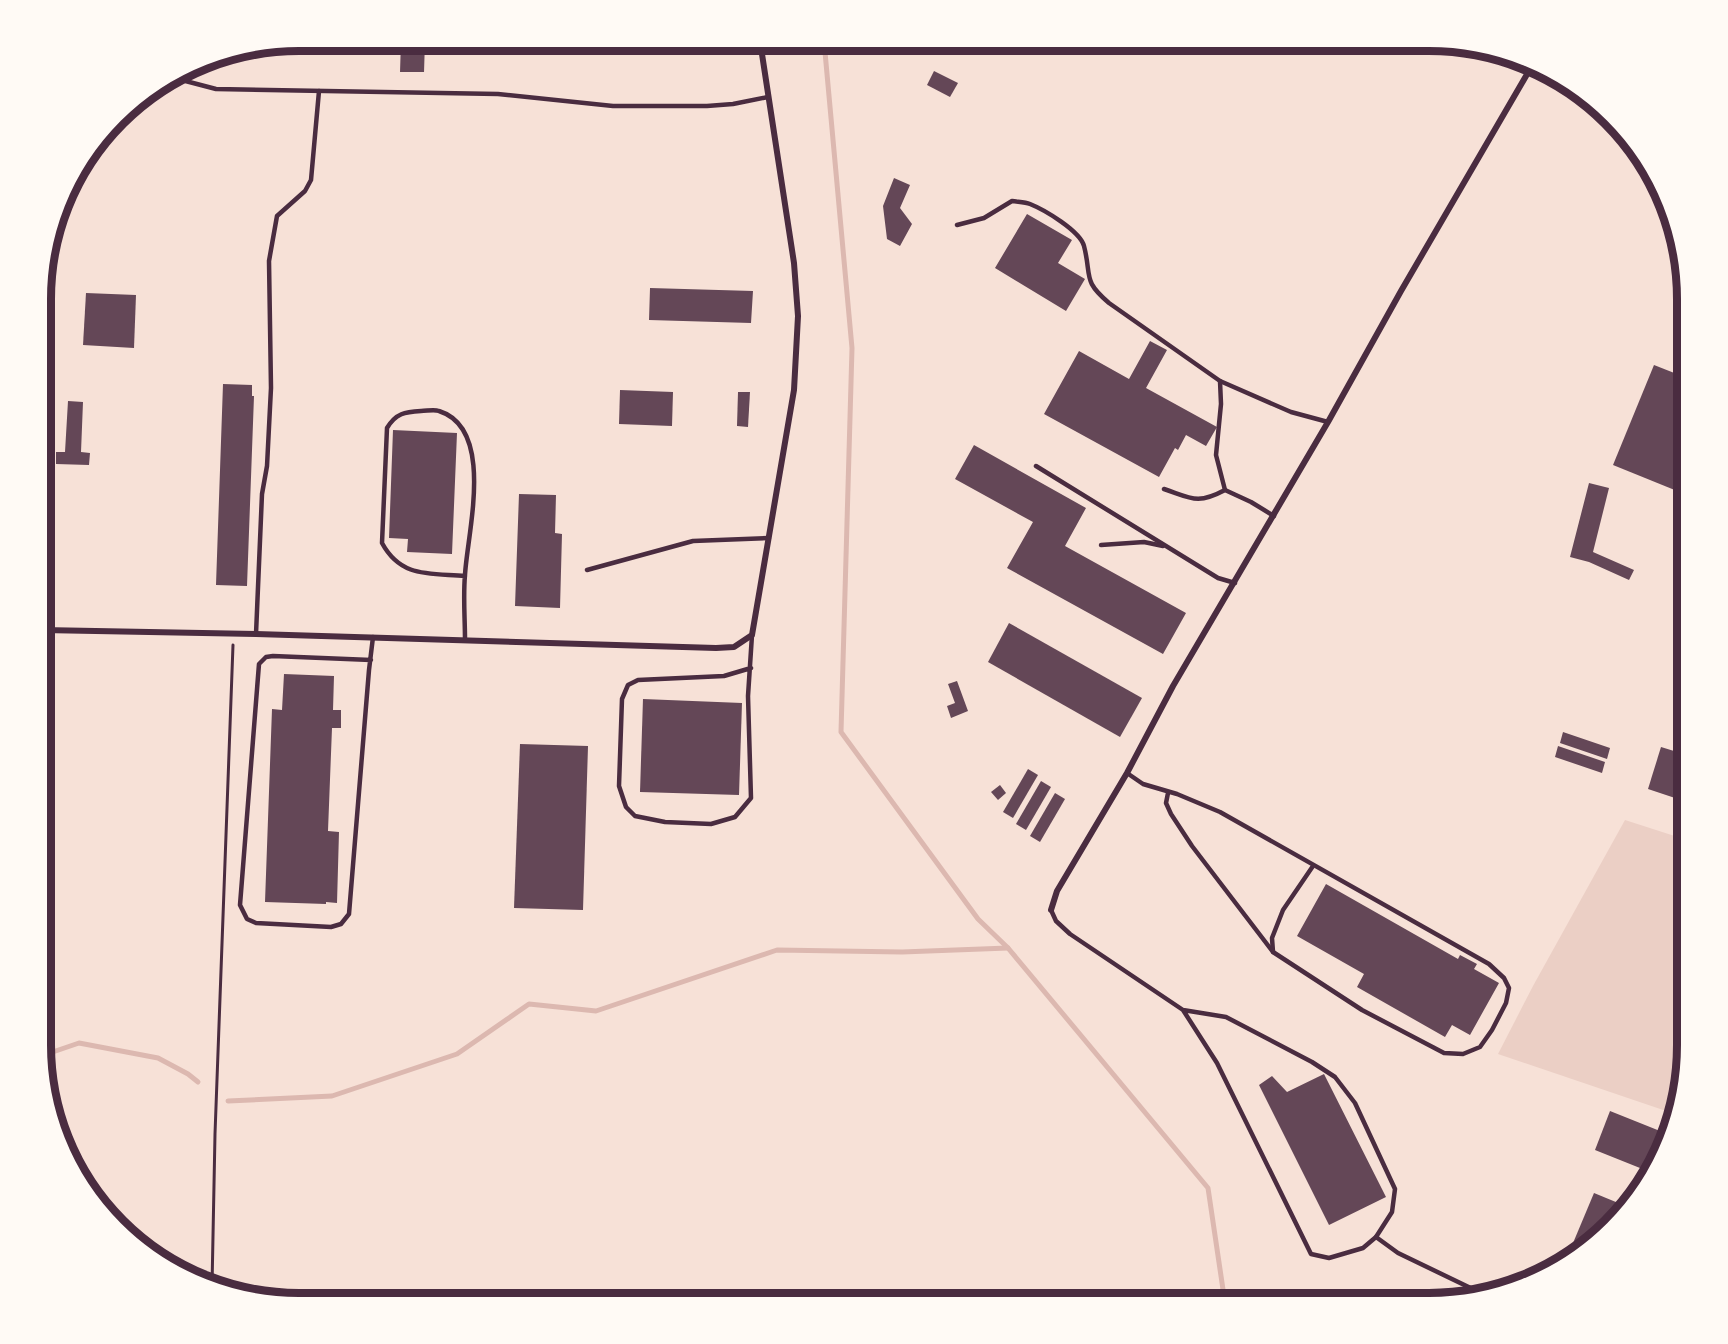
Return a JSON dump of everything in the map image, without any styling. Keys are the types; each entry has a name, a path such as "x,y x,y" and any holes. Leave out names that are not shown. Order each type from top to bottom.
{"street":[{"path":"51,630 716,648 734,646 752,635 794,390 798,316 794,263 761,51"},
{"path":"1051,910 1057,891 1127,773 1173,686 1274,516 1528,72"}],"lane":[{"path":"183,80 216,89 498,94 613,106 716,105 768,97"},
{"path":"256,634 262,494 267,466 271,388 269,261 277,216 304,191 311,180 319,92"},
{"path":"957,225 984,218 1012,201 1030,204 1074,231 1084,244 1089,280 1095,291 1184,357 1220,381 1291,412 1328,422"},
{"path":"1220,381 1221,404 1216,454 1225,490"},
{"path":"465,576 417,573 404,568 390,557 382,543 387,428 393,418 402,412 438,410 452,417 464,431 473,457 475,489 465,576 465,640"},
{"path":"1036,466 1218,578 1235,583"},
{"path":"1164,489 1198,501 1225,490"},
{"path":"1225,490 1274,516"},
{"path":"586,570 693,541 768,538"},
{"path":"1101,545 1144,542 1168,548"},
{"path":"751,668 724,676 638,680 628,685 622,699 619,786 626,807 635,816 665,822 711,824 735,817 751,798 748,696 751,668 752,635"},
{"path":"371,660 273,656 266,657 259,664 240,905 247,920 256,923 330,927 341,924 349,914 373,638"},
{"path":"1127,773 1143,784 1177,794 1220,812 1489,964 1504,978 1509,988 1506,1003 1480,1047 1463,1054 1444,1053 1362,1010 1273,952 1192,846 1166,803 1168,793"},
{"path":"1273,952 1272,938 1283,910 1313,866"},
{"path":"1051,910 1056,921 1070,934 1183,1010 1216,1063 1311,1254 1329,1258 1363,1248 1376,1237 1392,1212 1395,1189 1355,1103 1335,1077 1312,1062 1227,1017 1183,1010"},
{"path":"1376,1237 1398,1253 1472,1289"}],"path":[{"path":"212,1277 215,1134 233,634"}],"shaded area":[{"path":"1625,820 1677,837 1677,1045 1675,1077 1668,1112 1498,1054"}],"building":[{"path":"401,51 425,51 424,72 400,72"},
{"path":"934,71 958,83 950,97 927,85"},
{"path":"894,178 910,185 900,208 912,224 900,246 887,239 883,206"},
{"path":"1027,214 1072,240 1058,263 1085,279 1066,311 995,268"},
{"path":"650,288 753,291 751,323 649,320"},
{"path":"86,293 136,295 134,348 83,345"},
{"path":"51,321 54,322 51,354"},
{"path":"1150,341 1167,350 1146,388 1217,427 1206,446 1186,435 1178,450 1175,448 1159,477 1044,414 1079,351 1129,379"},
{"path":"1654,365 1677,374 1677,491 1613,465"},
{"path":"223,384 252,385 252,396 254,396 247,586 216,585"},
{"path":"620,390 673,392 672,426 619,424"},
{"path":"738,392 750,392 748,427 737,426"},
{"path":"68,401 83,402 81,452 90,453 89,465 56,464 56,452 65,452"},
{"path":"393,430 457,433 452,554 407,552 408,539 389,538"},
{"path":"974,445 1086,508 1065,546 1186,613 1163,654 1007,568 1033,522 955,479"},
{"path":"1589,483 1609,488 1593,552 1634,570 1629,580 1589,562 1570,557"},
{"path":"519,494 556,495 555,533 562,534 560,608 515,606"},
{"path":"1009,623 1142,698 1120,737 988,662"},
{"path":"284,674 334,676 333,710 341,710 341,728 332,728 328,831 339,832 337,903 265,902 272,709 282,710"},
{"path":"957,681 968,711 951,718 947,706 955,703 948,684"},
{"path":"643,699 742,703 739,795 640,792"},
{"path":"1563,732 1610,748 1607,759 1560,743"},
{"path":"520,744 588,746 583,910 514,908"},
{"path":"1558,746 1605,762 1602,773 1555,757"},
{"path":"1661,747 1677,752 1677,799 1648,789"},
{"path":"1028,769 1038,775 1013,818 1003,812"},
{"path":"1041,781 1051,787 1026,830 1016,824"},
{"path":"1000,785 1006,793 998,800 991,792"},
{"path":"1055,793 1065,799 1040,842 1030,836"},
{"path":"1326,884 1458,959 1460,955 1477,964 1474,969 1499,983 1470,1035 1452,1025 1445,1037 1357,987 1364,974 1297,936"},
{"path":"1324,1074 1386,1197 1329,1225 1259,1085 1272,1076 1287,1092"},
{"path":"1610,1111 1661,1131 1644,1169 1595,1150"},
{"path":"1594,1193 1619,1203 1604,1220 1571,1248"}],"waterway":[{"path":"825,51 852,348 841,732 978,919 1008,948 1208,1188 1224,1293"},
{"path":"228,1101 332,1096 457,1054 529,1004 596,1011 777,950 902,952 1008,948"},
{"path":"51,1052 79,1043 158,1058 198,1082"}]}
